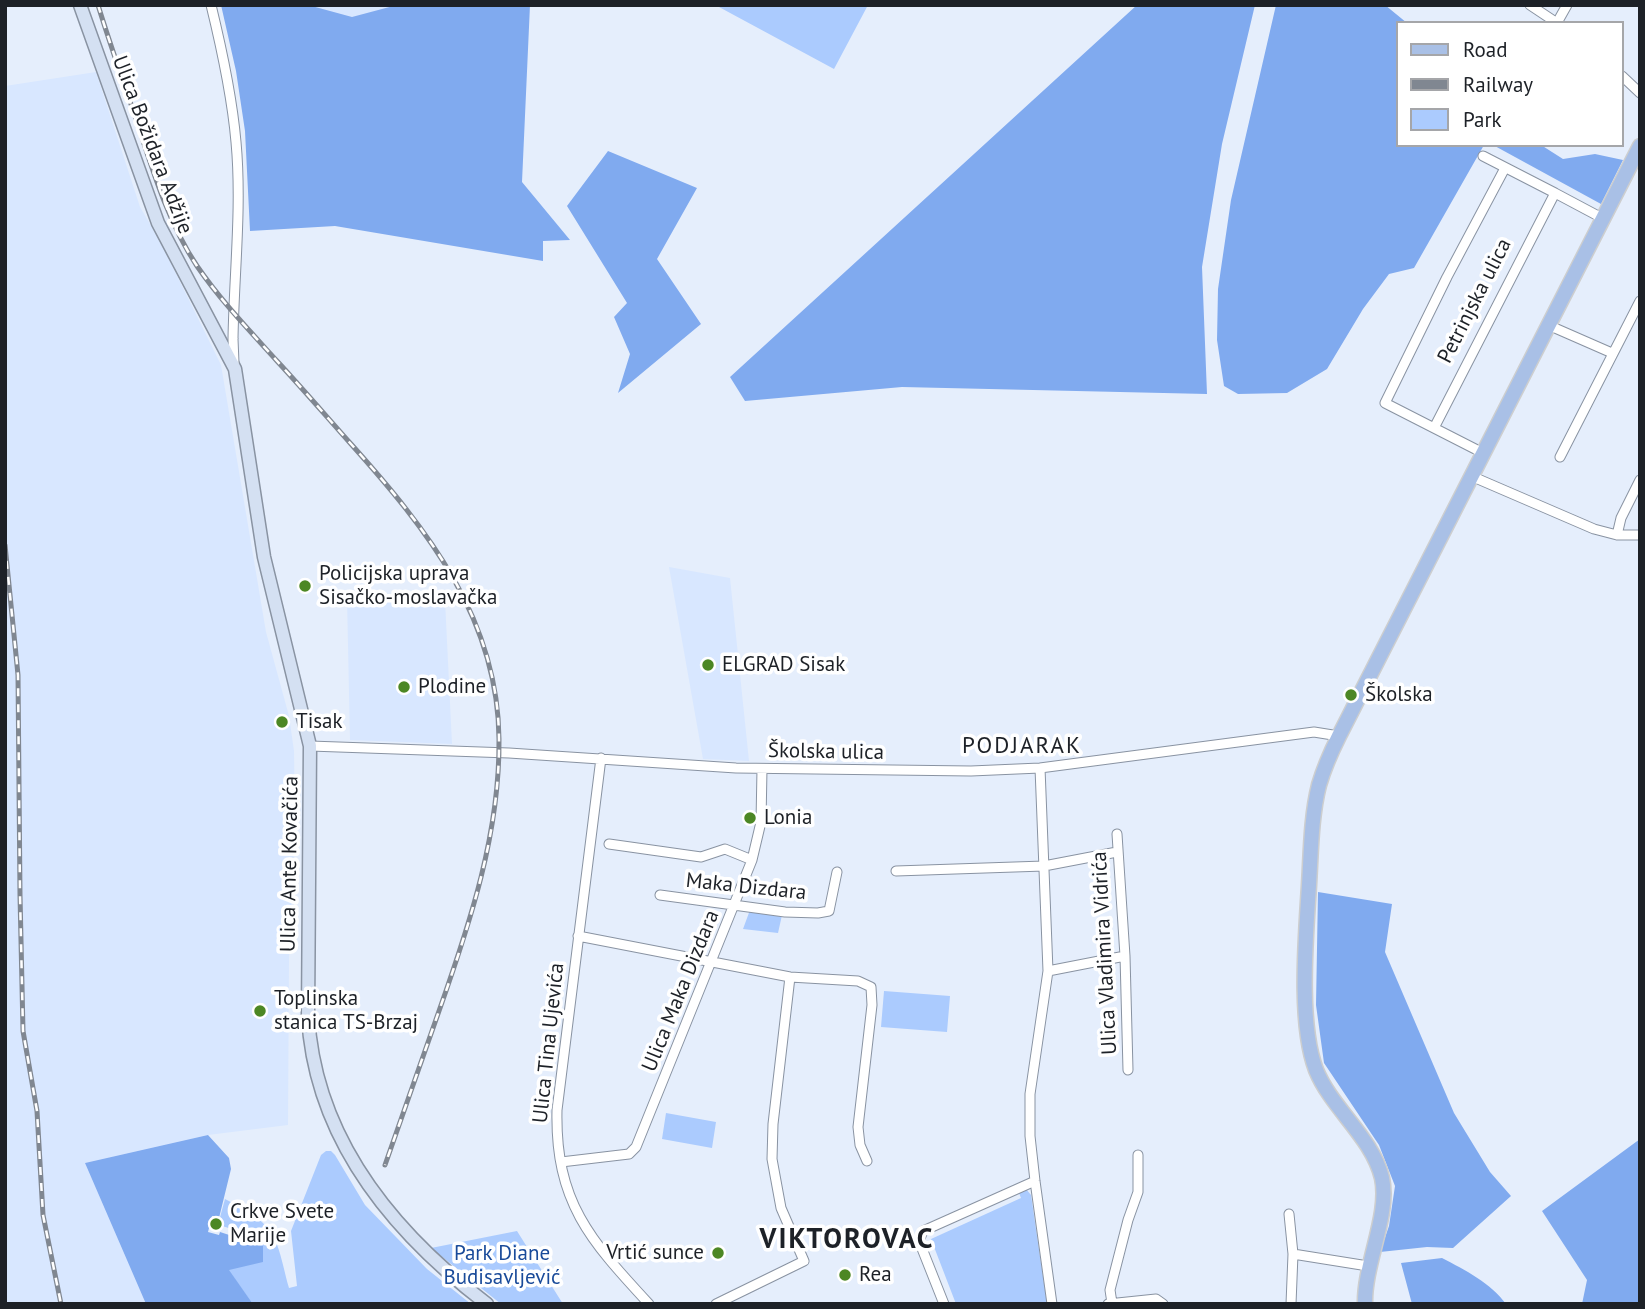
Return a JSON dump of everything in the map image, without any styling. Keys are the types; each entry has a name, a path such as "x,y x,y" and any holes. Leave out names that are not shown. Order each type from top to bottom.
{"main road":[{"name":"Ulica Božidara Adžije","path":"80,5 158,223 234,369"},
{"path":"1365,1304 1368,1266 1382,1203 1382,1180 1372,1156 1320,1079 1307,1030 1307,929 1312,832 1319,785 1339,736 1640,146"},
{"name":"Ulica Ante Kovačića","path":"234,369 264,557 310,746 308,1016 311,1052 320,1090 337,1133 359,1171 393,1218 426,1255 487,1304"}],"street":[{"path":"212,5 224,61 236,142 238,190 234,369"},
{"path":"1530,5 1556,21"},
{"path":"1559,21 1567,5"},
{"path":"1624,78 1640,93"},
{"path":"1483,156 1602,218"},
{"name":"Petrinjska ulica","path":"1505,168 1385,403 1434,428 1555,193"},
{"path":"1560,457 1640,302"},
{"path":"1548,325 1612,353"},
{"path":"1434,428 1483,453"},
{"path":"1471,476 1594,529 1617,535 1640,535"},
{"path":"1617,535 1621,518 1640,480"},
{"name":"Školska ulica","path":"310,746 601,758 685,766 935,771 1040,768 1314,732 1339,736"},
{"name":"Ulica Tina Ujevića","path":"601,758 556,1136 562,1172 581,1222 649,1304"},
{"path":"1040,768 1048,971 1030,1094 1030,1136 1052,1304"},
{"name":"Ulica Maka Dizdara","path":"561,1162 629,1154 633,1151 752,860 761,822 762,769"},
{"name":"Ulica Vladimira Vidrića","path":"1117,834 1125,956 1128,1070"},
{"name":"Maka Dizdara","path":"608,844 701,857 725,849 752,860"},
{"path":"896,871 1044,866 1117,852"},
{"name":"Maka Dizdara","path":"660,895 785,912 818,913 829,911 836,872"},
{"path":"578,936 790,977 858,981 871,987 872,1005 858,1127 860,1145 867,1161"},
{"path":"1048,971 1125,956"},
{"path":"716,1304 804,1261 781,1208 772,1158 773,1124 790,977"},
{"path":"1138,1155 1139,1192 1128,1220 1110,1290 1110,1303 1156,1299 1163,1304"},
{"path":"944,1304 919,1241 923,1231 1035,1181"},
{"path":"1289,1214 1293,1254 1291,1304"},
{"path":"1293,1254 1368,1266"}],"shaded area":[{"path":"221,5 308,5 352,17 397,5 530,5 522,182 570,240 543,241 543,261 335,226 250,231 245,131 236,71"},
{"path":"295,5 414,5 355,25"},
{"path":"1137,5 1255,5 1222,144 1202,267 1207,394 902,387 745,401 730,377"},
{"path":"1276,5 1385,5 1405,21 1396,21 1396,147 1483,147 1414,268 1389,274 1363,309 1327,369 1287,393 1238,394 1224,386 1217,340 1218,289 1231,200"},
{"path":"96,72 140,207 159,239 221,365 266,632 289,716 294,751 295,823 289,958 288,1125 208,1135 85,1163 146,1304 5,1304 5,86"},
{"path":"1497,147 1544,147 1563,159 1595,154 1623,160 1601,204"},
{"path":"608,151 697,188 657,259 701,324 618,393 630,354 614,317 627,303 567,206"},
{"path":"669,567 730,578 749,761 703,759"},
{"path":"347,598 445,600 452,744 350,740"},
{"path":"1318,892 1392,904 1385,952 1454,1113 1490,1172 1511,1196 1453,1248 1427,1247 1380,1252 1389,1226 1395,1186 1379,1145 1324,1063 1316,1005"},
{"path":"208,1135 229,1158 231,1169 219,1218 212,1216 208,1232 219,1235 220,1232 263,1246 263,1262 229,1270 253,1304 146,1304 85,1163"},
{"path":"1640,1139 1640,1304 1582,1304 1587,1280 1542,1211"},
{"path":"1442,1258 1485,1283 1506,1304 1412,1304 1401,1263"}],"green space":[{"path":"868,5 834,69 719,7"},
{"path":"750,910 782,915 778,933 743,929"},
{"path":"884,991 950,996 947,1032 881,1027"},
{"path":"666,1113 716,1122 712,1148 662,1139"},
{"path":"326,1151 335,1155 365,1205 427,1269 471,1304 253,1304 228,1270 263,1246 230,1235 232,1229 222,1226 223,1222 219,1221 225,1199 255,1217 272,1233 281,1255 289,1288 297,1286 291,1231 321,1155"},
{"path":"1026,1189 1031,1195 1047,1304 956,1304 931,1239 1021,1198 1019,1193"},
{"name":"Park Diane Budisavljević","path":"517,1231 563,1304 501,1304 431,1248"}],"railway":[{"path":"98,5 160,191 186,248 225,303 406,509 453,578 472,615 486,654 495,695 499,739 498,774 489,843 462,945 385,1165"},
{"path":"5,545 18,675 23,1031 37,1111 43,1215 61,1304"}],"place":[{"name":"Policijska uprava Sisačko-moslavačka","path":"305,586"},
{"name":"ELGRAD Sisak","path":"708,665"},
{"name":"Plodine","path":"404,687"},
{"name":"Školska","path":"1351,695"},
{"name":"Tisak","path":"282,722"},
{"name":"Lonia","path":"750,818"},
{"name":"Toplinska stanica TS-Brzaj","path":"260,1011"},
{"name":"Crkve Svete Marije","path":"216,1224"},
{"name":"Vrtić sunce","path":"718,1253"},
{"name":"Rea","path":"845,1275"}],"district":[{"name":"PODJARAK","path":"1022,746"},
{"name":"VIKTOROVAC","path":"847,1240"}]}
